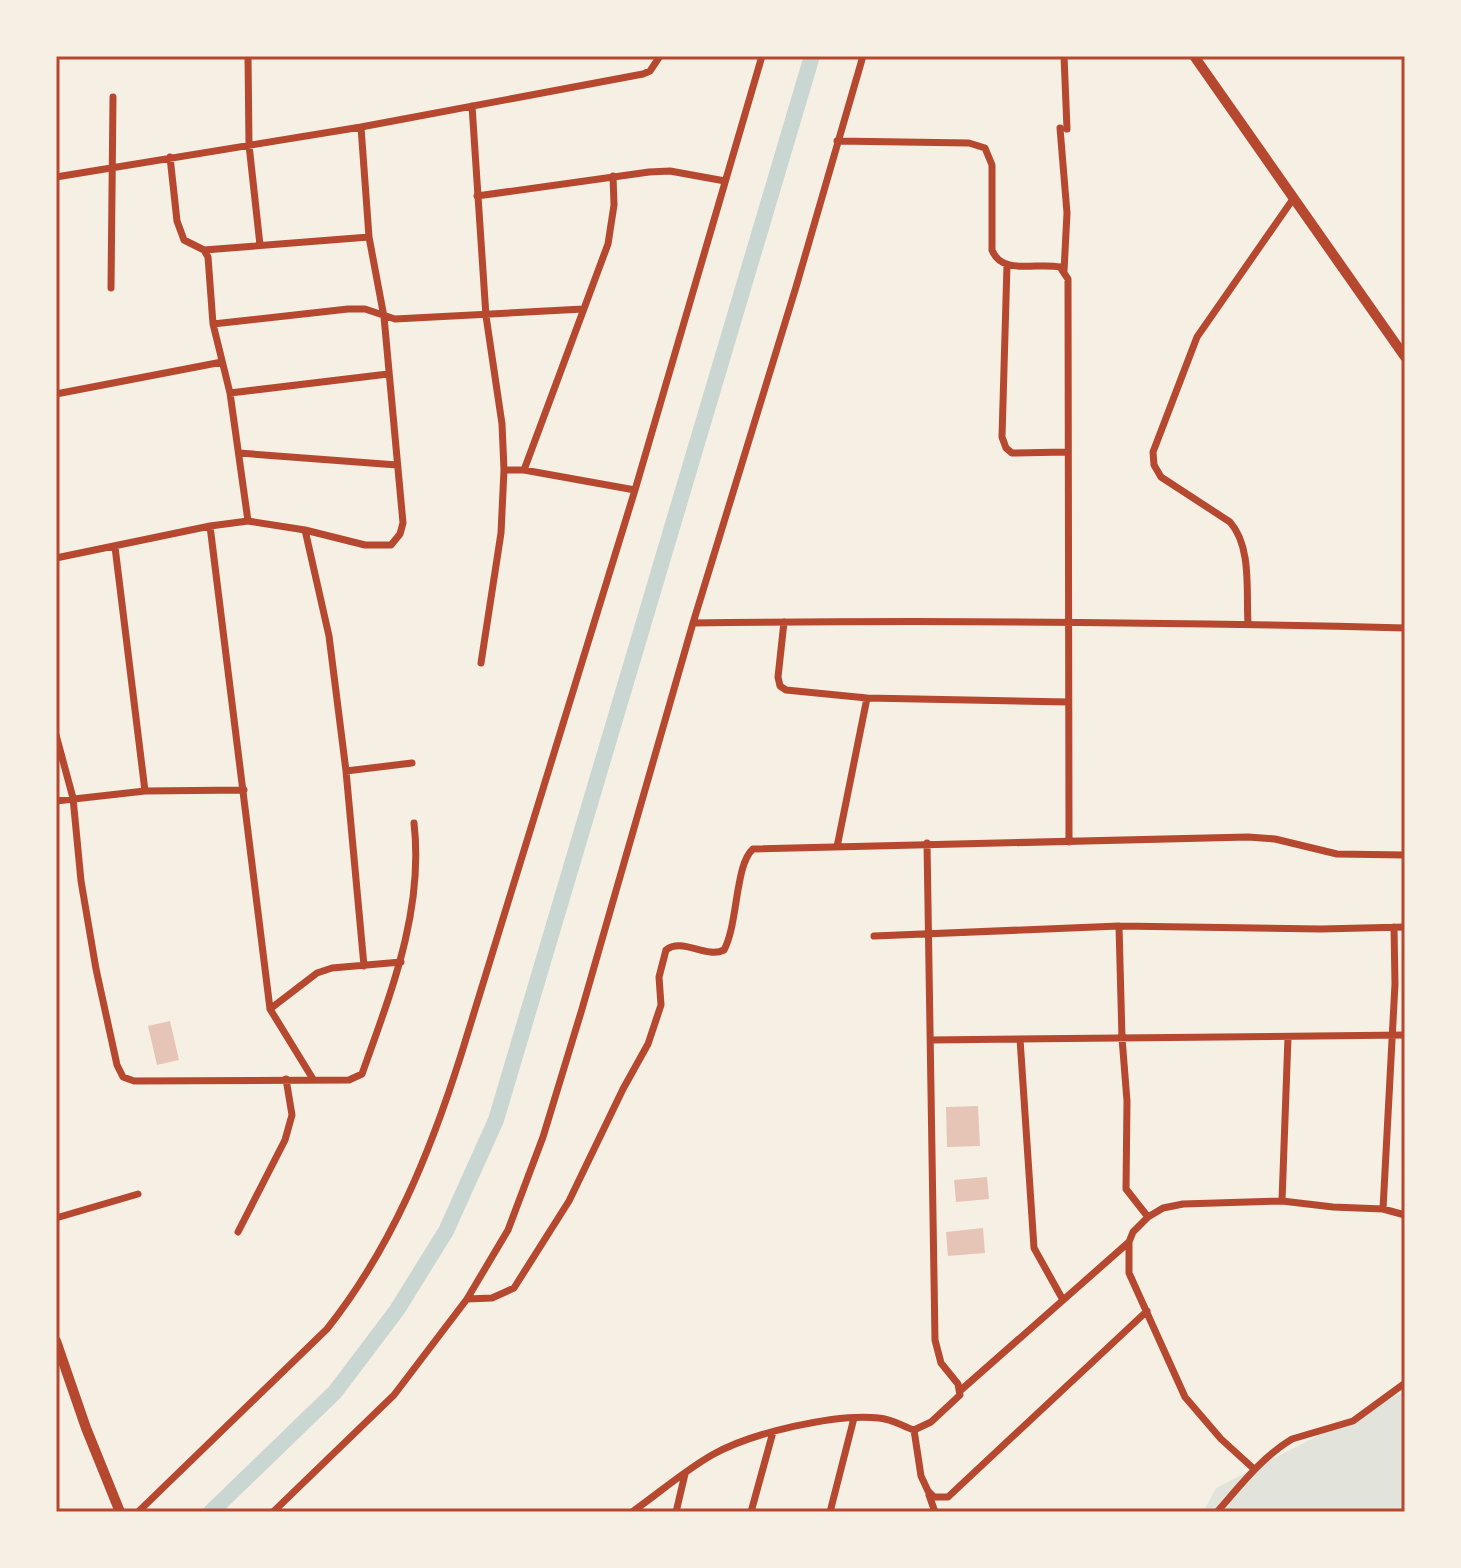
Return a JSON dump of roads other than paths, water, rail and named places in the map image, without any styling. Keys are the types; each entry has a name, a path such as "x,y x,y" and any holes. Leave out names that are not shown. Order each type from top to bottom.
{"main road":[{"path":"1194,56 1405,357"},
{"path":"56,1341 120,1512"}],"street":[{"path":"248,56 249,145 260,245"},
{"path":"56,177 361,127 643,74 650,71 660,56"},
{"path":"138,1512 327,1329 350,1300 398,1221 432,1144 635,490 762,56"},
{"path":"273,1512 394,1395 467,1299 508,1230 543,1137 863,56"},
{"path":"1064,56 1067,213 1064,271 1068,279 1066,622 1069,842"},
{"path":"111,288 113,97"},
{"path":"472,106 486,316 502,424 504,470 501,533 481,663"},
{"path":"56,558 248,521 305,530 365,545 391,545 400,534 403,523 384,317 369,237 361,127"},
{"path":"837,141 969,143 985,148 992,165 992,250 999,263 1052,265 1064,271"},
{"path":"170,157 177,221 184,240 204,250 369,237"},
{"path":"477,196 670,171 725,181"},
{"path":"524,470 608,244 614,205 613,176"},
{"path":"1248,623 1243,547 1239,532 1230,522 1161,477 1154,465 1153,452 1197,337 1293,199"},
{"path":"204,250 209,262 213,324 230,393 248,521"},
{"path":"1007,265 1002,437 1006,448 1012,453 1066,452"},
{"path":"213,324 348,309 365,309 395,319 583,309"},
{"path":"56,394 222,362"},
{"path":"230,393 388,374"},
{"path":"239,453 397,465"},
{"path":"504,470 524,470 635,490"},
{"path":"210,526 270,1009 313,1079"},
{"path":"305,530 329,636 346,771 364,966"},
{"path":"115,547 145,791"},
{"path":"784,622 778,677 780,686 786,690 867,698 1068,702"},
{"path":"693,623 1248,623 1405,628"},
{"path":"837,847 867,698"},
{"path":"56,735 73,798 81,881 93,954 117,1065 123,1077 144,1082 349,1080 362,1074 401,962 417,875 414,823"},
{"path":"346,771 412,763"},
{"path":"56,801 145,791 244,790"},
{"path":"467,1299 492,1298 514,1288 569,1201 648,1044 661,1005 659,977 666,950 676,945 714,953 724,950 745,861 753,849 1248,837 1275,839 1337,854 1405,855"},
{"path":"927,843 935,1340 941,1363 961,1390"},
{"path":"1119,926 1127,1101 1126,1189 1148,1217"},
{"path":"874,936 1119,926 1405,927"},
{"path":"1383,1209 1394,927"},
{"path":"270,1009 317,973 332,968 401,962"},
{"path":"931,1040 1405,1035"},
{"path":"1282,1201 1288,1037"},
{"path":"1020,1039 1034,1248 1063,1300"},
{"path":"238,1232 285,1140 292,1115 286,1079"},
{"path":"56,1218 138,1194"},
{"path":"1254,1469 1221,1439 1185,1397 1129,1273 1129,1242 1133,1232 1163,1208 1183,1204 1282,1201 1383,1209 1405,1215"},
{"path":"632,1512 726,1447 773,1432 854,1418 886,1419 914,1430 931,1422 955,1401 961,1390 1129,1242"},
{"path":"928,1491 934,1497 941,1498 954,1491 1147,1311"},
{"path":"1217,1512 1274,1451 1292,1439 1353,1421 1405,1383"},
{"path":"830,1512 854,1418"},
{"path":"914,1430 921,1476 935,1512"},
{"path":"751,1512 773,1432"},
{"path":"676,1512 685,1474"}],"waterway":[{"path":"211,1512 335,1392 397,1310 446,1231 496,1120 812,56"}]}
